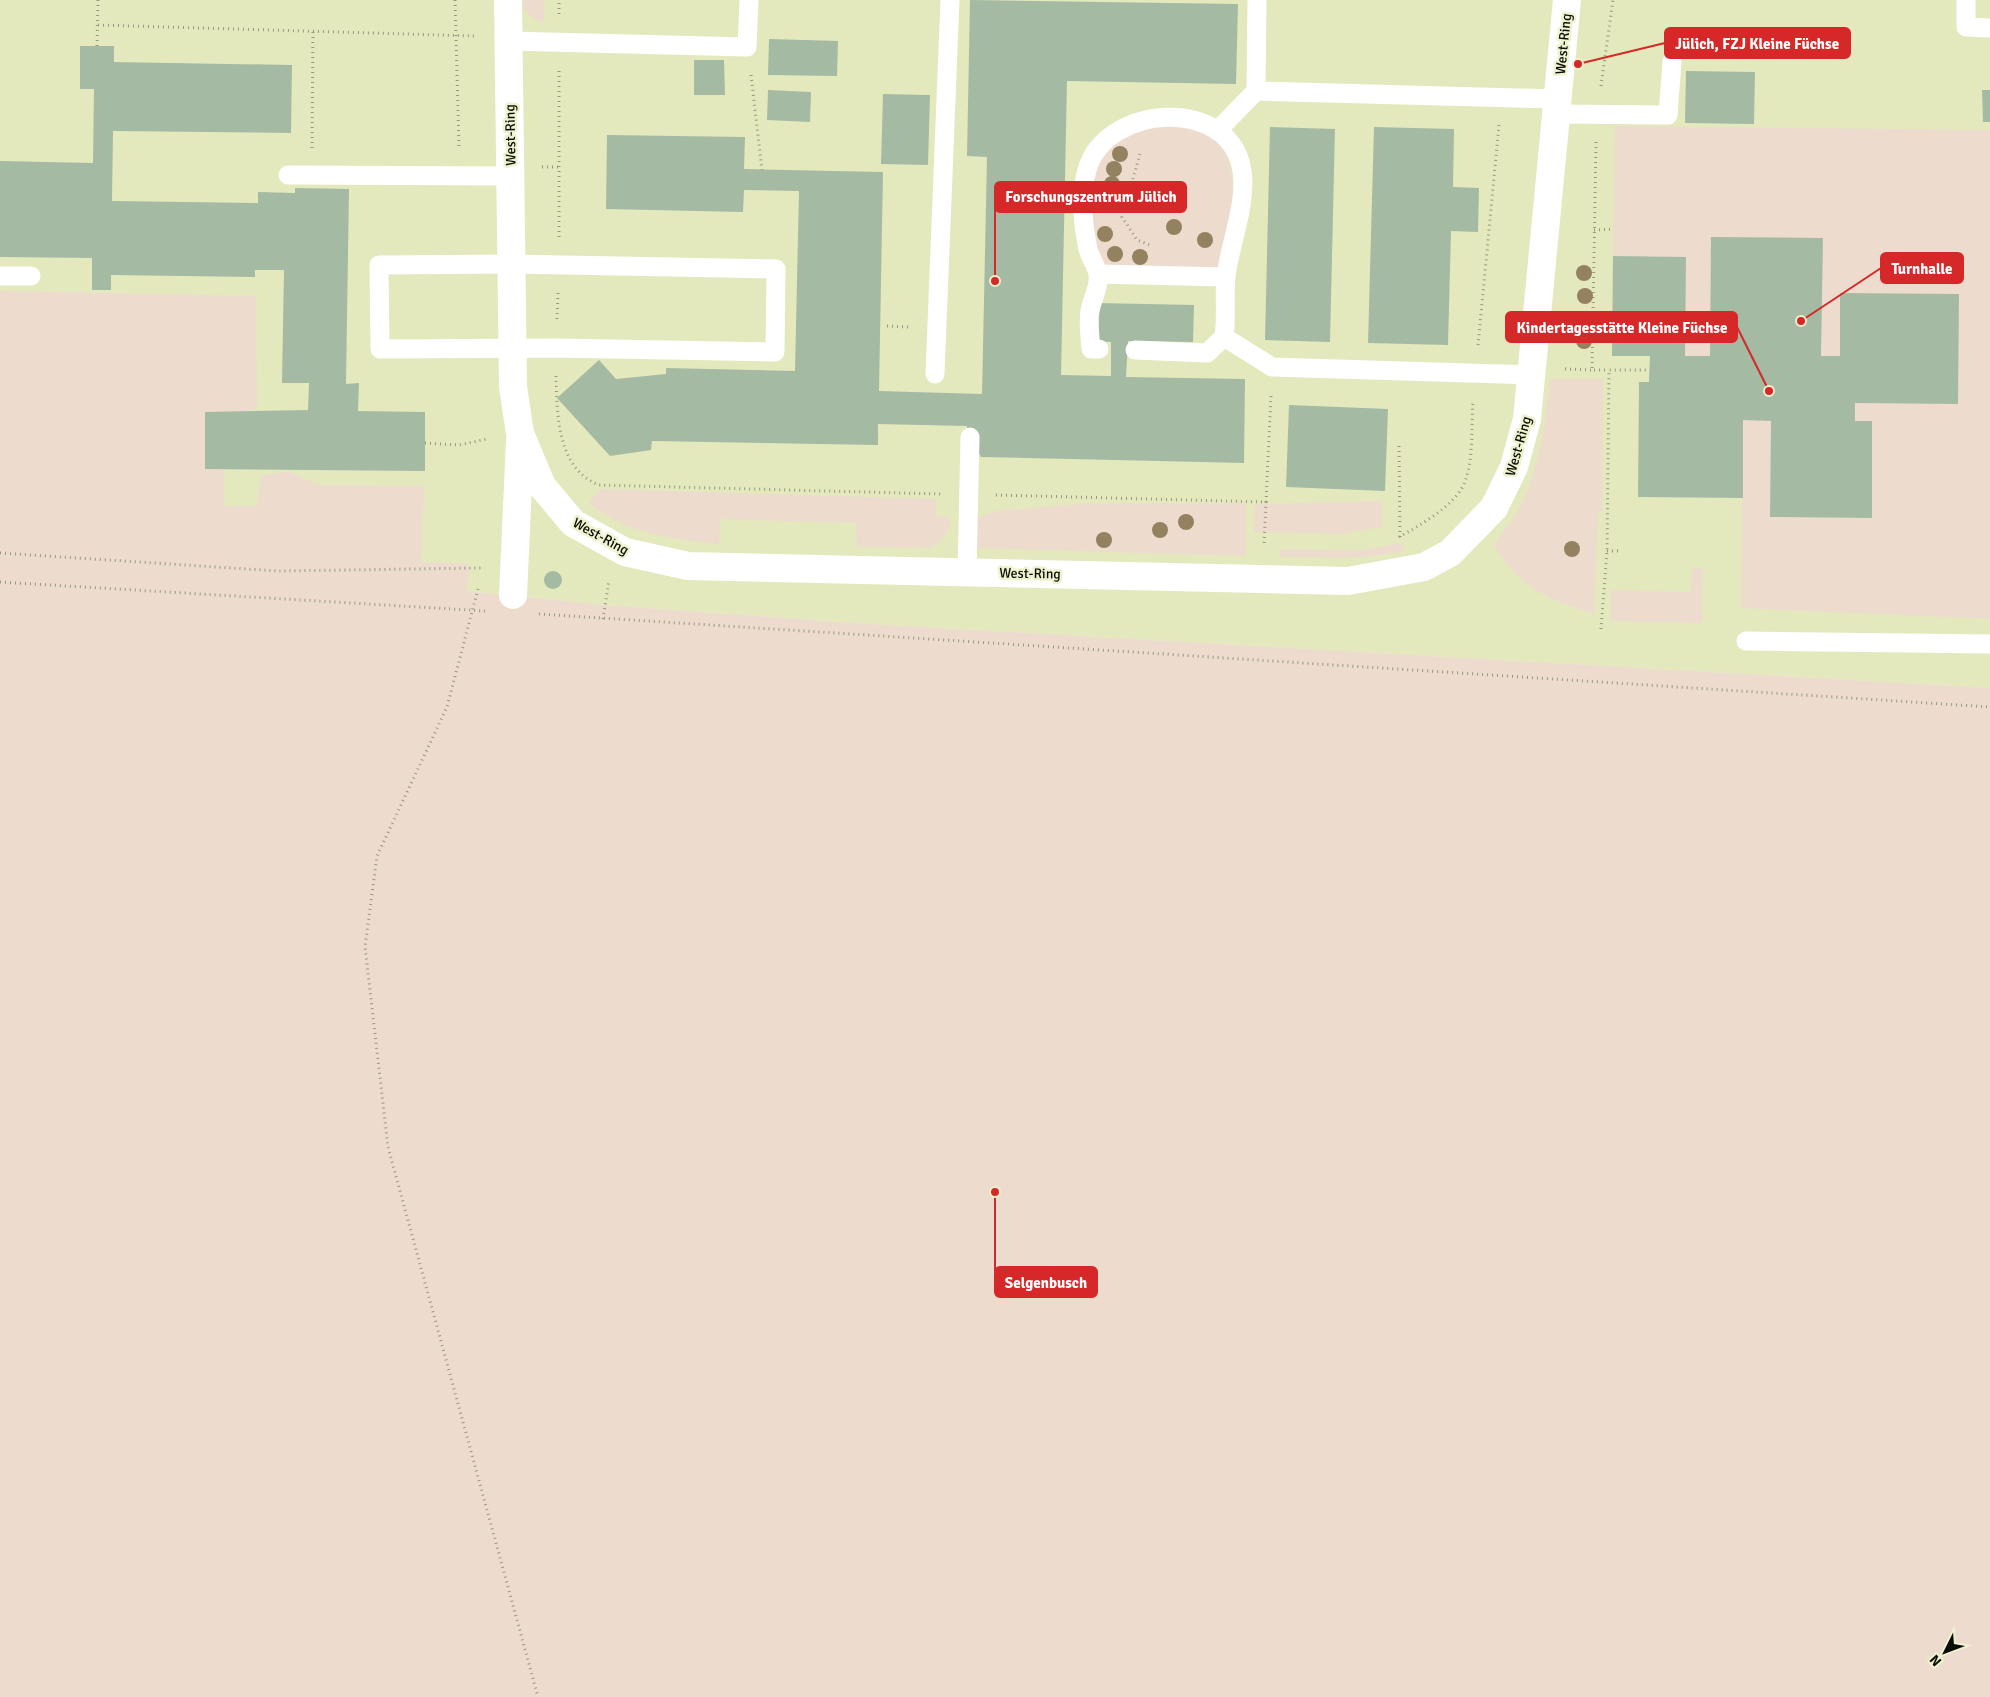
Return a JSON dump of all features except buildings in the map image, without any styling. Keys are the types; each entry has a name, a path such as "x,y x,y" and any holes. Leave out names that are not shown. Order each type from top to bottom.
{"street":[{"name":"West-Ring","path":"508,0 512,387 520,432 542,486 573,523 625,552 688,566 1348,580 1424,566 1450,553 1494,508 1514,467 1527,419 1567,0"},
{"path":"520,432 514,568 522,604"}],"lane":[{"path":"508,39 747,47 749,0"},
{"path":"935,374 950,0"},
{"path":"1217,131 1256,91 1258,0"},
{"path":"1966,0 1966,27 1988,28"},
{"path":"1256,91 1557,107 1597,114 1668,115 1672,62"},
{"path":"1099,349 1091,348 1090,330 1090,312 1098,274 1088,251 1084,228 1086,171 1093,153 1106,140 1126,127 1145,120 1174,116 1199,120 1217,131 1234,150 1242,171 1241,199 1226,277 1224,337 1207,353 1136,350"},
{"path":"288,175 510,176"},
{"path":"511,264 776,269 774,352 556,348 380,349 379,265 511,264"},
{"path":"1098,274 1226,277"},
{"path":"0,276 31,276"},
{"path":"1224,337 1272,367 1531,375"},
{"path":"968,572 970,437"},
{"path":"1746,641 1990,644"}],"path":[{"path":"97,46 98,0"},
{"path":"455,0 459,175"},
{"path":"559,0 559,264 556,348 558,422 564,447 582,475 599,485 1266,502"},
{"path":"1613,0 1597,114 1592,370 1650,370"},
{"path":"98,25 508,39"},
{"path":"311,175 313,31"},
{"path":"747,47 762,170"},
{"path":"1145,120 1143,145 1122,218 1137,240 1152,247"},
{"path":"1594,230 1613,229"},
{"path":"1263,578 1272,367"},
{"path":"1601,629 1607,551 1609,370"},
{"path":"425,442 459,445 520,432"},
{"path":"1399,446 1400,536 1424,566"},
{"path":"1607,551 1618,551"},
{"path":"0,554 278,571 514,568"},
{"path":"478,576 479,568"},
{"path":"0,582 492,611"},
{"path":"478,584 473,610 447,706 377,856 365,947 388,1147 538,1697"},
{"path":"522,604 1990,707"}],"shaded area":[{"path":"0,0 1990,0 1990,688 854,623 605,605 466,591 0,562"},
{"path":"523,0 544,0 544,22 527,12"},
{"path":"1169,125 1192,129 1209,135 1224,150 1230,166 1233,183 1232,202 1227,239 1219,271 1103,268 1094,248 1092,225 1093,174 1098,156 1130,132"},
{"path":"1615,126 1990,130 1990,619 1741,608 1743,420 1771,421 1770,517 1872,518 1872,421 1855,421 1855,403 1958,404 1959,294 1840,293 1840,356 1779,356 1780,285 1822,285 1823,238 1712,237 1710,356 1685,356 1613,256"},
{"path":"0,291 256,296 257,408 225,421 224,506 257,506 261,476 288,471 318,485 424,486 421,562 470,564 466,591 605,605 854,623 1990,688 1990,1697 0,1697"},
{"path":"1550,379 1603,379 1602,511 1598,512 1594,614 1549,597 1524,582 1513,572 1494,545 1519,509 1528,488 1538,458"},
{"path":"601,489 935,499 936,516 950,517 950,522 945,536 930,548 857,547 856,523 721,519 719,544 667,537 633,528 617,521 602,513 589,502"},
{"path":"1382,501 1383,527 1341,534 1254,532 1255,504"},
{"path":"1089,503 1246,503 1246,556 975,548 977,517 996,511"},
{"path":"1400,543 1405,550 1358,557 1280,557 1279,549 1365,550"},
{"path":"1692,568 1703,568 1702,623 1611,621 1611,590 1691,592"}],"place":[{"name":"Jülich, FZJ Kleine Füchse","path":"1578,64"},
{"name":"Forschungszentrum Jülich","path":"995,281"},
{"name":"Turnhalle","path":"1801,321"},
{"name":"Kindertagesstätte Kleine Füchse","path":"1769,391"},
{"name":"Selgenbusch","path":"995,1192"}]}
